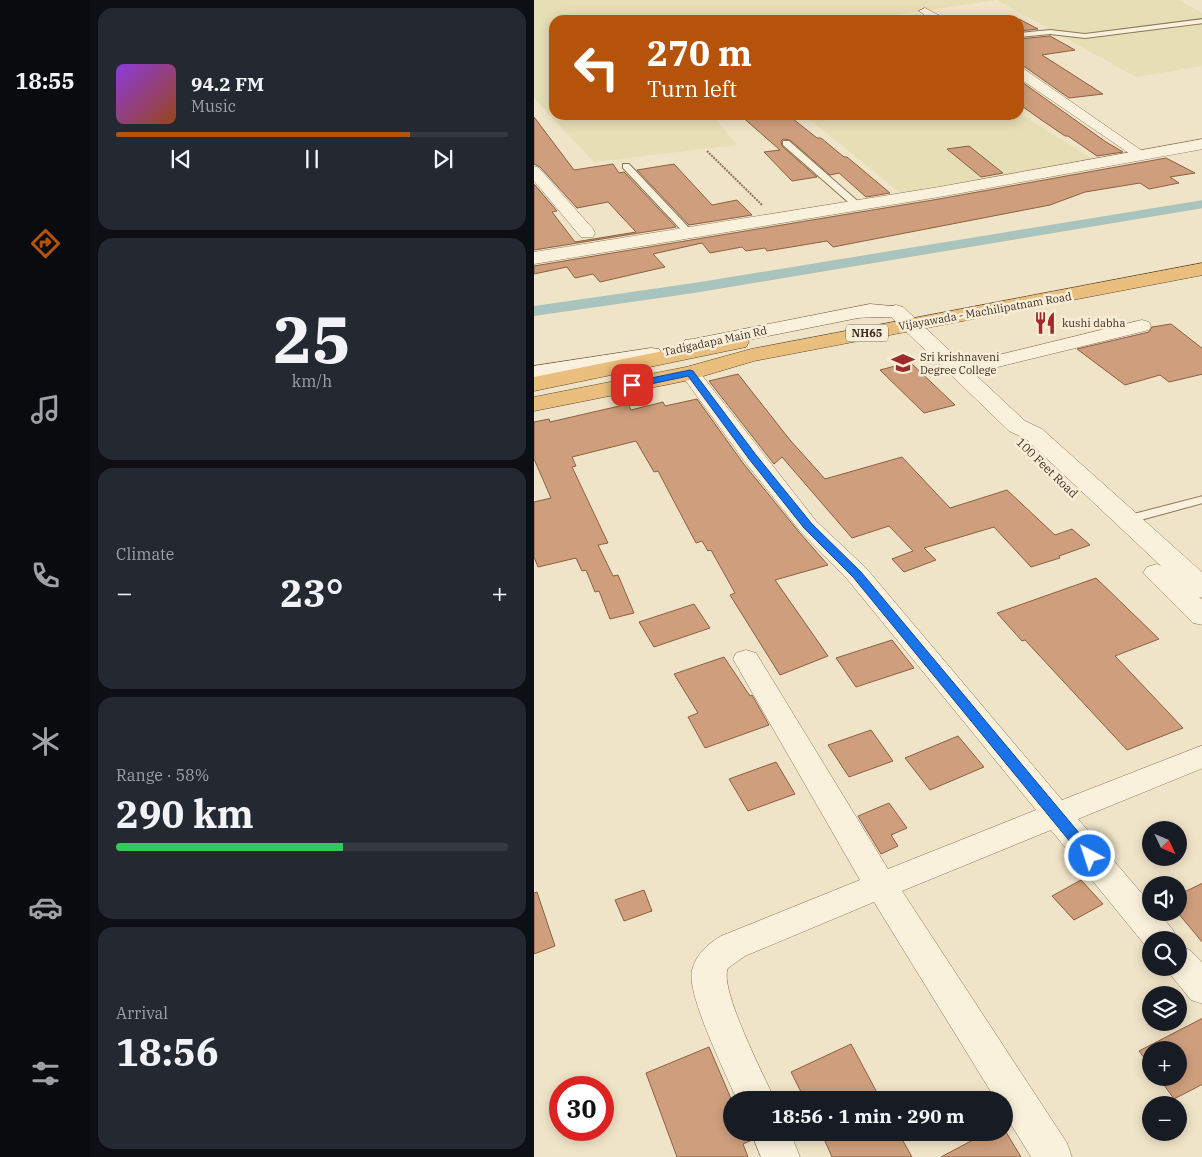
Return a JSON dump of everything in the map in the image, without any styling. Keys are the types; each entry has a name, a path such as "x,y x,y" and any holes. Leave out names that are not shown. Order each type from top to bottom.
{"highway":[{"name":"Vijayawada - Machilipatnam Road","path":"1042,292 1202,250"},
{"name":"Vijayawada - Machilipatnam Road","path":"534,384 1042,292 1202,269"},
{"name":"Vijayawada - Machilipatnam Road","path":"534,404 690,373 903,318"}],"street":[{"path":"925,11 932,15"},
{"path":"1024,75 1141,154"},
{"path":"534,258 858,206 1202,144"},
{"path":"534,171 586,233"},
{"name":"Tadigadapa Main Rd","path":"534,373 635,357 870,310 903,318"},
{"path":"903,318 1017,426"},
{"path":"957,371 1142,326"},
{"path":"690,373 808,526 857,574 1153,931"},
{"name":"100 Feet Road","path":"1202,589 1034,434 1017,426 1014,438 1202,616"},
{"path":"746,659 881,886 1053,1157"},
{"path":"752,1091 718,1012 709,984 710,970 716,958 732,946 1202,756"},
{"path":"1187,971 1202,989"},
{"path":"774,1141 781,1157"}],"lane":[{"path":"1024,35 1050,32 1085,36 1202,21"},
{"path":"786,143 858,206"},
{"path":"626,166 689,233"},
{"path":"1126,520 1202,499"}],"path":[{"path":"707,152 776,219"}],"shaded area":[{"path":"534,0 997,0 894,15 549,15 549,114 534,98"},
{"path":"997,0 1179,0 1202,13 1202,66 1136,77"},
{"path":"1024,116 1096,161 902,194 810,120 1024,120"},
{"path":"555,120 716,120 737,145 594,162"}],"building":[{"path":"1024,22 1038,29 1024,30"},
{"path":"1050,36 1075,50 1042,55 1103,94 1069,98 1024,67 1024,39"},
{"path":"1024,84 1123,152 1097,156 1024,108"},
{"path":"534,117 574,170 613,164 619,173 624,172 676,227 534,250 534,184 557,211 552,212 575,242 636,232 608,202 577,208 540,167 534,164"},
{"path":"746,120 794,120 817,138 821,138 844,157 847,157 890,193 866,197 839,173 830,175 790,140 783,139 781,141 782,146 817,177 792,181 764,152 780,150"},
{"path":"969,146 1003,173 981,177 947,149"},
{"path":"1166,158 1195,173 1170,177 1179,183 1149,189 1140,183 1085,192 1050,205 833,247 827,241 767,251 765,248 746,251 742,247 710,253 702,243 653,254 665,267 600,282 593,274 575,278 567,267 534,274 534,266 939,199"},
{"path":"674,164 712,205 737,200 752,215 689,225 637,170"},
{"path":"1171,324 1203,349 1203,374 1169,382 1160,375 1125,385 1077,349 1149,332 1152,327"},
{"path":"910,362 955,405 924,413 880,370"},
{"path":"738,374 790,440 825,479 902,457 950,508 1007,490 1055,535 1072,529 1090,545 1059,556 1060,558 1031,567 994,527 924,548 936,560 904,572 892,559 913,551 889,526 852,538 782,457 774,464 709,381"},
{"path":"697,399 743,463 828,565 775,580 828,656 780,675 730,595 735,593 711,550 708,551 702,541 696,543 658,471 654,472 636,441 572,457 576,466 572,467 608,543 598,545 613,576 618,575 634,613 610,619 599,591 595,592 586,570 582,571 576,558 538,567 534,557 534,502 551,498 534,459 534,422 549,419 550,422 628,404 631,410 663,402 665,406"},
{"path":"1096,578 1159,639 1115,656 1183,728 1127,750 1025,640 1022,641 997,613"},
{"path":"694,604 710,628 654,647 639,622"},
{"path":"892,640 914,668 856,687 836,658"},
{"path":"724,657 750,696 752,695 769,725 705,748 688,717 698,713 674,674"},
{"path":"871,730 893,761 849,777 828,745"},
{"path":"958,736 984,767 930,790 905,758"},
{"path":"776,762 795,794 748,811 729,779"},
{"path":"889,803 907,828 891,835 898,846 881,854 858,816"},
{"path":"1081,880 1103,904 1074,920 1052,896"},
{"path":"1203,883 1203,943 1185,921 1187,921 1187,891"},
{"path":"644,890 652,911 624,921 615,900"},
{"path":"537,892 555,946 534,954 534,893"},
{"path":"1203,1018 1203,1084 1180,1096 1172,1096 1165,1086 1187,1086 1187,1041 1158,1041 1178,1031 1187,1031 1187,1026"},
{"path":"851,1044 876,1091 800,1091 791,1072"},
{"path":"709,1047 728,1091 723,1091 723,1141 750,1141 743,1144 748,1157 677,1157 646,1073"},
{"path":"825,1141 903,1141 912,1157 832,1157"},
{"path":"971,1141 1011,1141 1021,1157 941,1157"}],"waterway":[{"path":"534,311 694,288 1203,204"}],"place":[{"name":"kushi dabha","path":"1045,323"},
{"name":"Sri krishnaveni Degree College","path":"903,363"}],"route":[{"path":"632,385 690,373 808,526 857,574 1090,856"}]}
